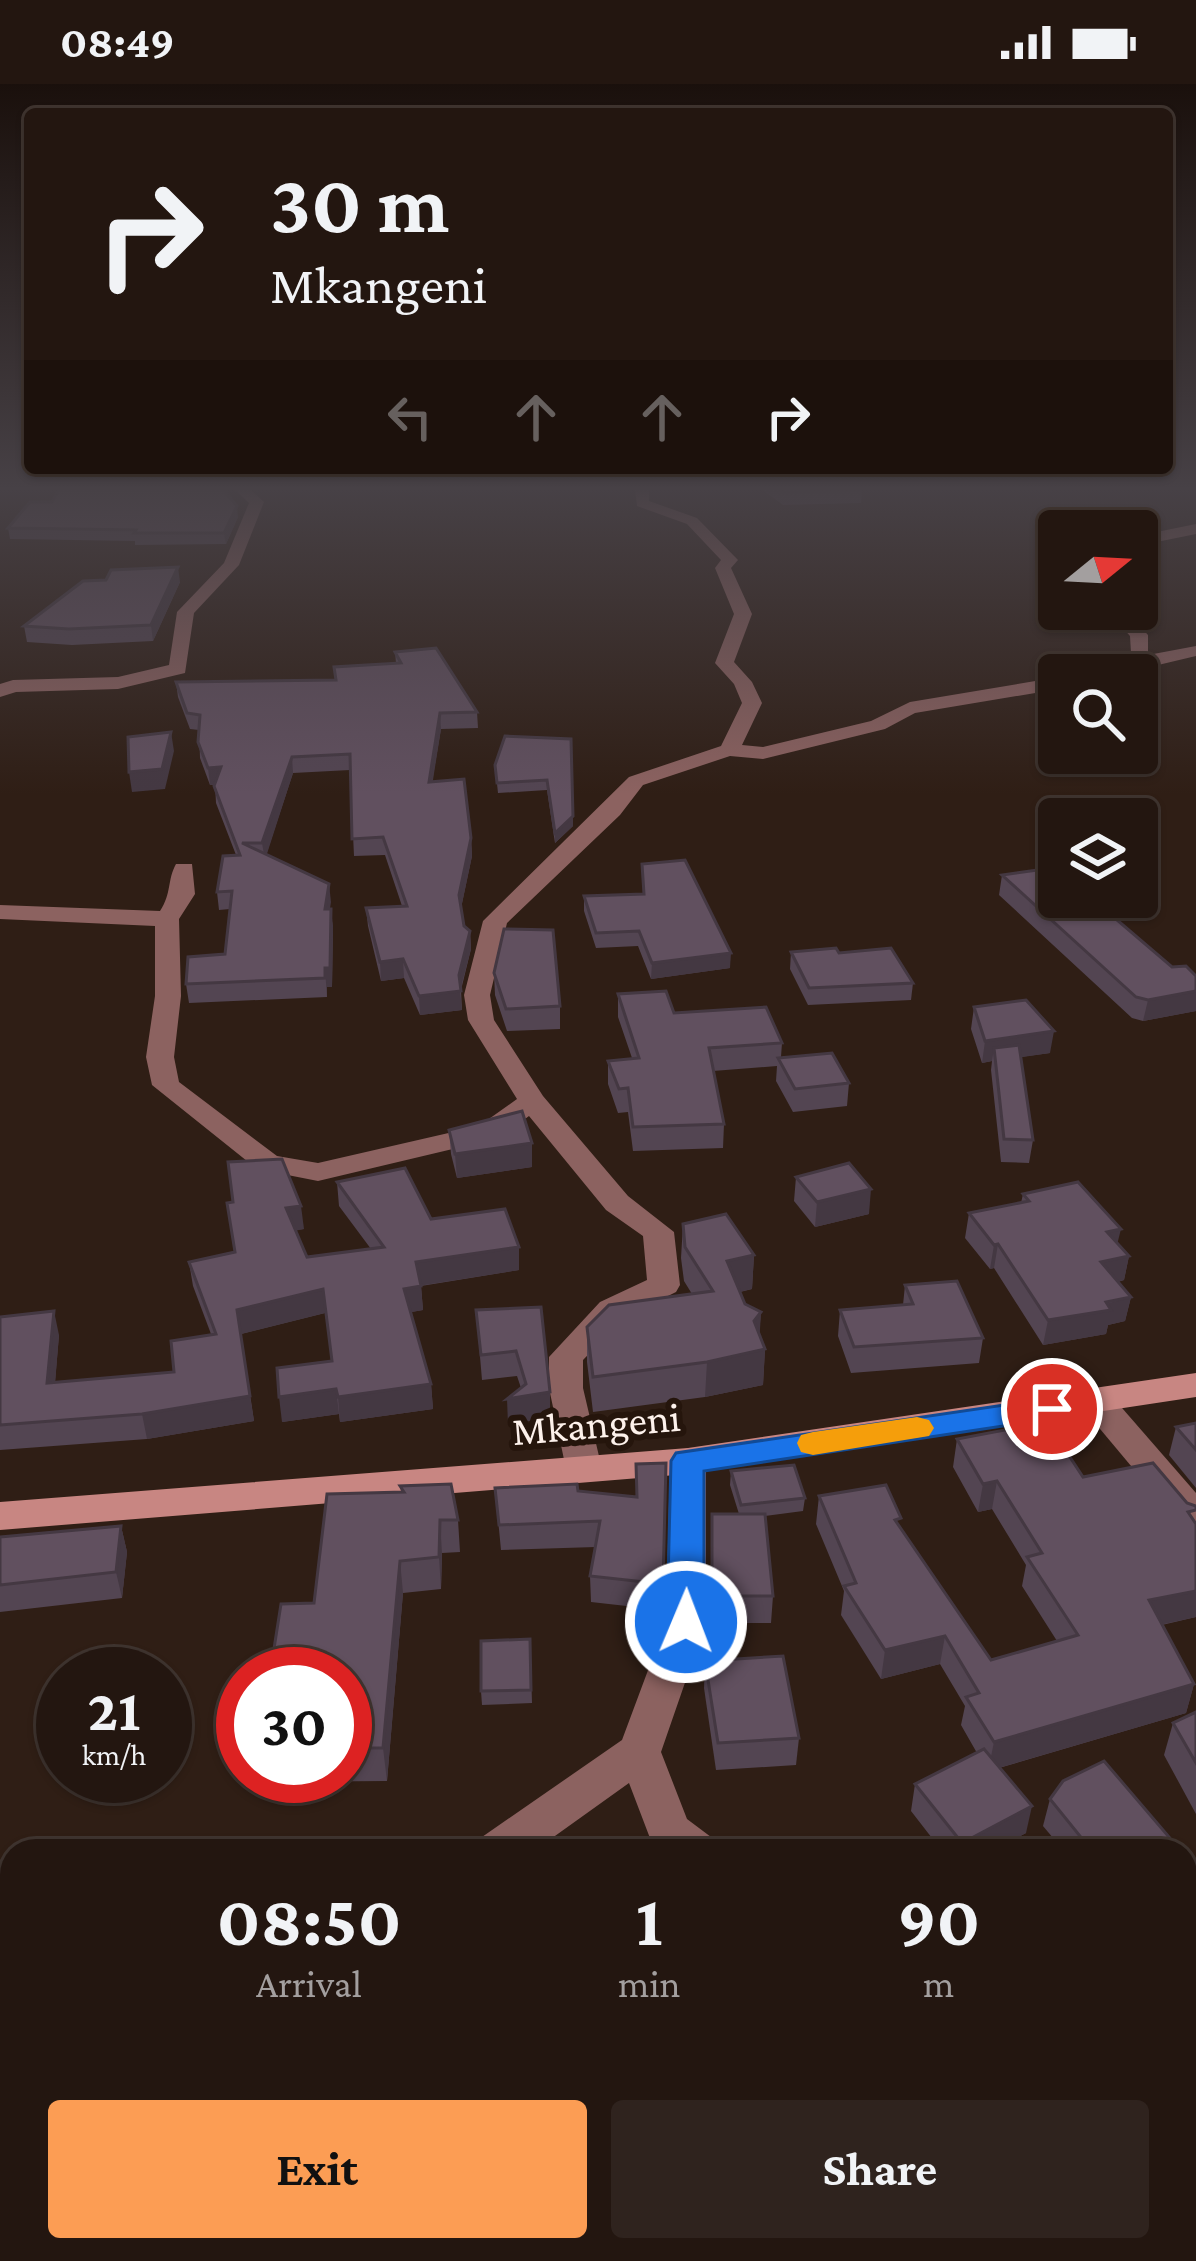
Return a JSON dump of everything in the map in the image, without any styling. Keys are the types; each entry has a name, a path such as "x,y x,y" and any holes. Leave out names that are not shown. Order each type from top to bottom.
{"street":[{"path":"0,691 13,686 118,683 178,669 187,612 207,591"},
{"path":"729,750 752,703 743,682 724,663 743,614 733,591"},
{"path":"1158,659 1196,651"},
{"path":"584,1469 566,1388 566,1357 612,1310 664,1285 658,1232 617,1203 532,1101 481,1020 478,990 495,921 612,810 636,781 729,750 763,753 878,725 910,708 1038,687"},
{"path":"184,869 183,894 166,919 168,996 160,1057 166,1085 268,1162 318,1172 450,1143 489,1132 532,1101"},
{"path":"0,912 166,919"},
{"name":"Mkangeni","path":"0,1516 688,1461 1196,1385"},
{"path":"1097,1402 1196,1518"},
{"path":"514,1839 639,1752 686,1622 688,1461"},
{"path":"639,1752 669,1832 679,1839"}],"building":[{"path":"70,591 167,591 151,625 24,626"},
{"path":"436,648 477,712 440,713 429,782 464,779 471,838 459,895 464,926 470,931 459,975 461,991 419,996 403,959 380,962 366,908 407,906 383,837 352,839 350,754 292,757 262,843 242,843 329,884 325,909 331,909 330,968 325,968 325,978 186,984 188,957 225,954 232,891 217,892 223,856 240,855 214,786 221,767 208,768 198,742 200,715 187,713 176,682 336,680 334,667 401,663 395,652"},
{"path":"171,732 162,769 129,772 128,737"},
{"path":"505,736 571,739 573,816 555,833 547,780 497,783 495,765"},
{"path":"685,860 731,953 652,963 639,931 596,933 584,896 644,894 642,864"},
{"path":"1038,870 1038,908 1002,875"},
{"path":"1049,918 1115,918 1172,967 1186,966 1196,976 1196,991 1148,1000 1136,997"},
{"path":"504,929 553,930 560,1006 506,1009 494,973"},
{"path":"836,948 839,953 891,948 913,983 809,988 791,952"},
{"path":"666,991 674,1013 766,1007 782,1043 709,1048 724,1124 633,1127 628,1088 619,1089 608,1061 639,1058 618,994"},
{"path":"1026,1000 1054,1031 985,1041 974,1007"},
{"path":"1019,1045 1033,1140 1004,1139 994,1048"},
{"path":"832,1053 849,1083 795,1089 778,1058"},
{"path":"522,1111 532,1143 455,1154 449,1130"},
{"path":"282,1159 301,1206 286,1208 307,1257 384,1247 337,1182 405,1168 431,1219 505,1209 519,1247 416,1262 421,1286 404,1289 431,1384 338,1397 336,1389 279,1397 277,1368 332,1361 323,1289 237,1310 250,1396 142,1414 0,1425 0,1317 54,1311 47,1383 174,1372 171,1341 216,1334 189,1262 235,1252 227,1203 233,1202 228,1162"},
{"path":"849,1163 871,1189 817,1202 796,1177"},
{"path":"1078,1182 1121,1229 1107,1232 1129,1256 1101,1262 1131,1297 1106,1302 1111,1310 1048,1320 998,1244 994,1245 969,1213 1029,1201 1023,1194"},
{"path":"726,1214 754,1255 727,1261 745,1304 761,1312 754,1321 765,1349 593,1377 587,1327 609,1305 713,1291 685,1247 683,1224"},
{"path":"957,1281 983,1338 854,1347 840,1310 913,1304 905,1285"},
{"path":"541,1307 550,1392 507,1399 526,1384 516,1351 481,1355 476,1310"},
{"path":"1047,1422 1083,1477 1153,1463 1187,1503 1196,1506 1188,1512 1196,1524 1196,1591 1149,1600 1194,1684 994,1742 966,1697 979,1693 945,1636 885,1650 844,1586 856,1583 819,1496 886,1485 901,1518 895,1520 991,1660 1078,1635 1027,1557 1042,1553 997,1481 983,1484 957,1439"},
{"path":"1196,1423 1196,1450 1176,1427"},
{"path":"666,1463 663,1584 590,1576 600,1521 499,1525 495,1488 577,1484 578,1491 637,1497 636,1464"},
{"path":"794,1465 805,1498 741,1505 731,1471"},
{"path":"451,1484 458,1520 440,1520 439,1557 400,1561 383,1748 372,1748 372,1647 274,1647 281,1604 314,1603 327,1494 404,1492 400,1486"},
{"path":"712,1514 765,1514 773,1596 712,1596"},
{"path":"121,1526 116,1572 0,1585 0,1537"},
{"path":"530,1639 531,1690 481,1691 481,1641"},
{"path":"783,1656 799,1738 718,1743 705,1661"},
{"path":"1196,1712 1196,1763 1173,1723"},
{"path":"984,1749 1032,1806 970,1839 959,1839 915,1784"},
{"path":"1104,1761 1169,1837 1082,1839 1050,1799 1063,1781"}],"slow traffic":[{"path":"813,1443 917,1428"}],"route":[{"path":"686,1622 688,1461 1052,1409"}]}
